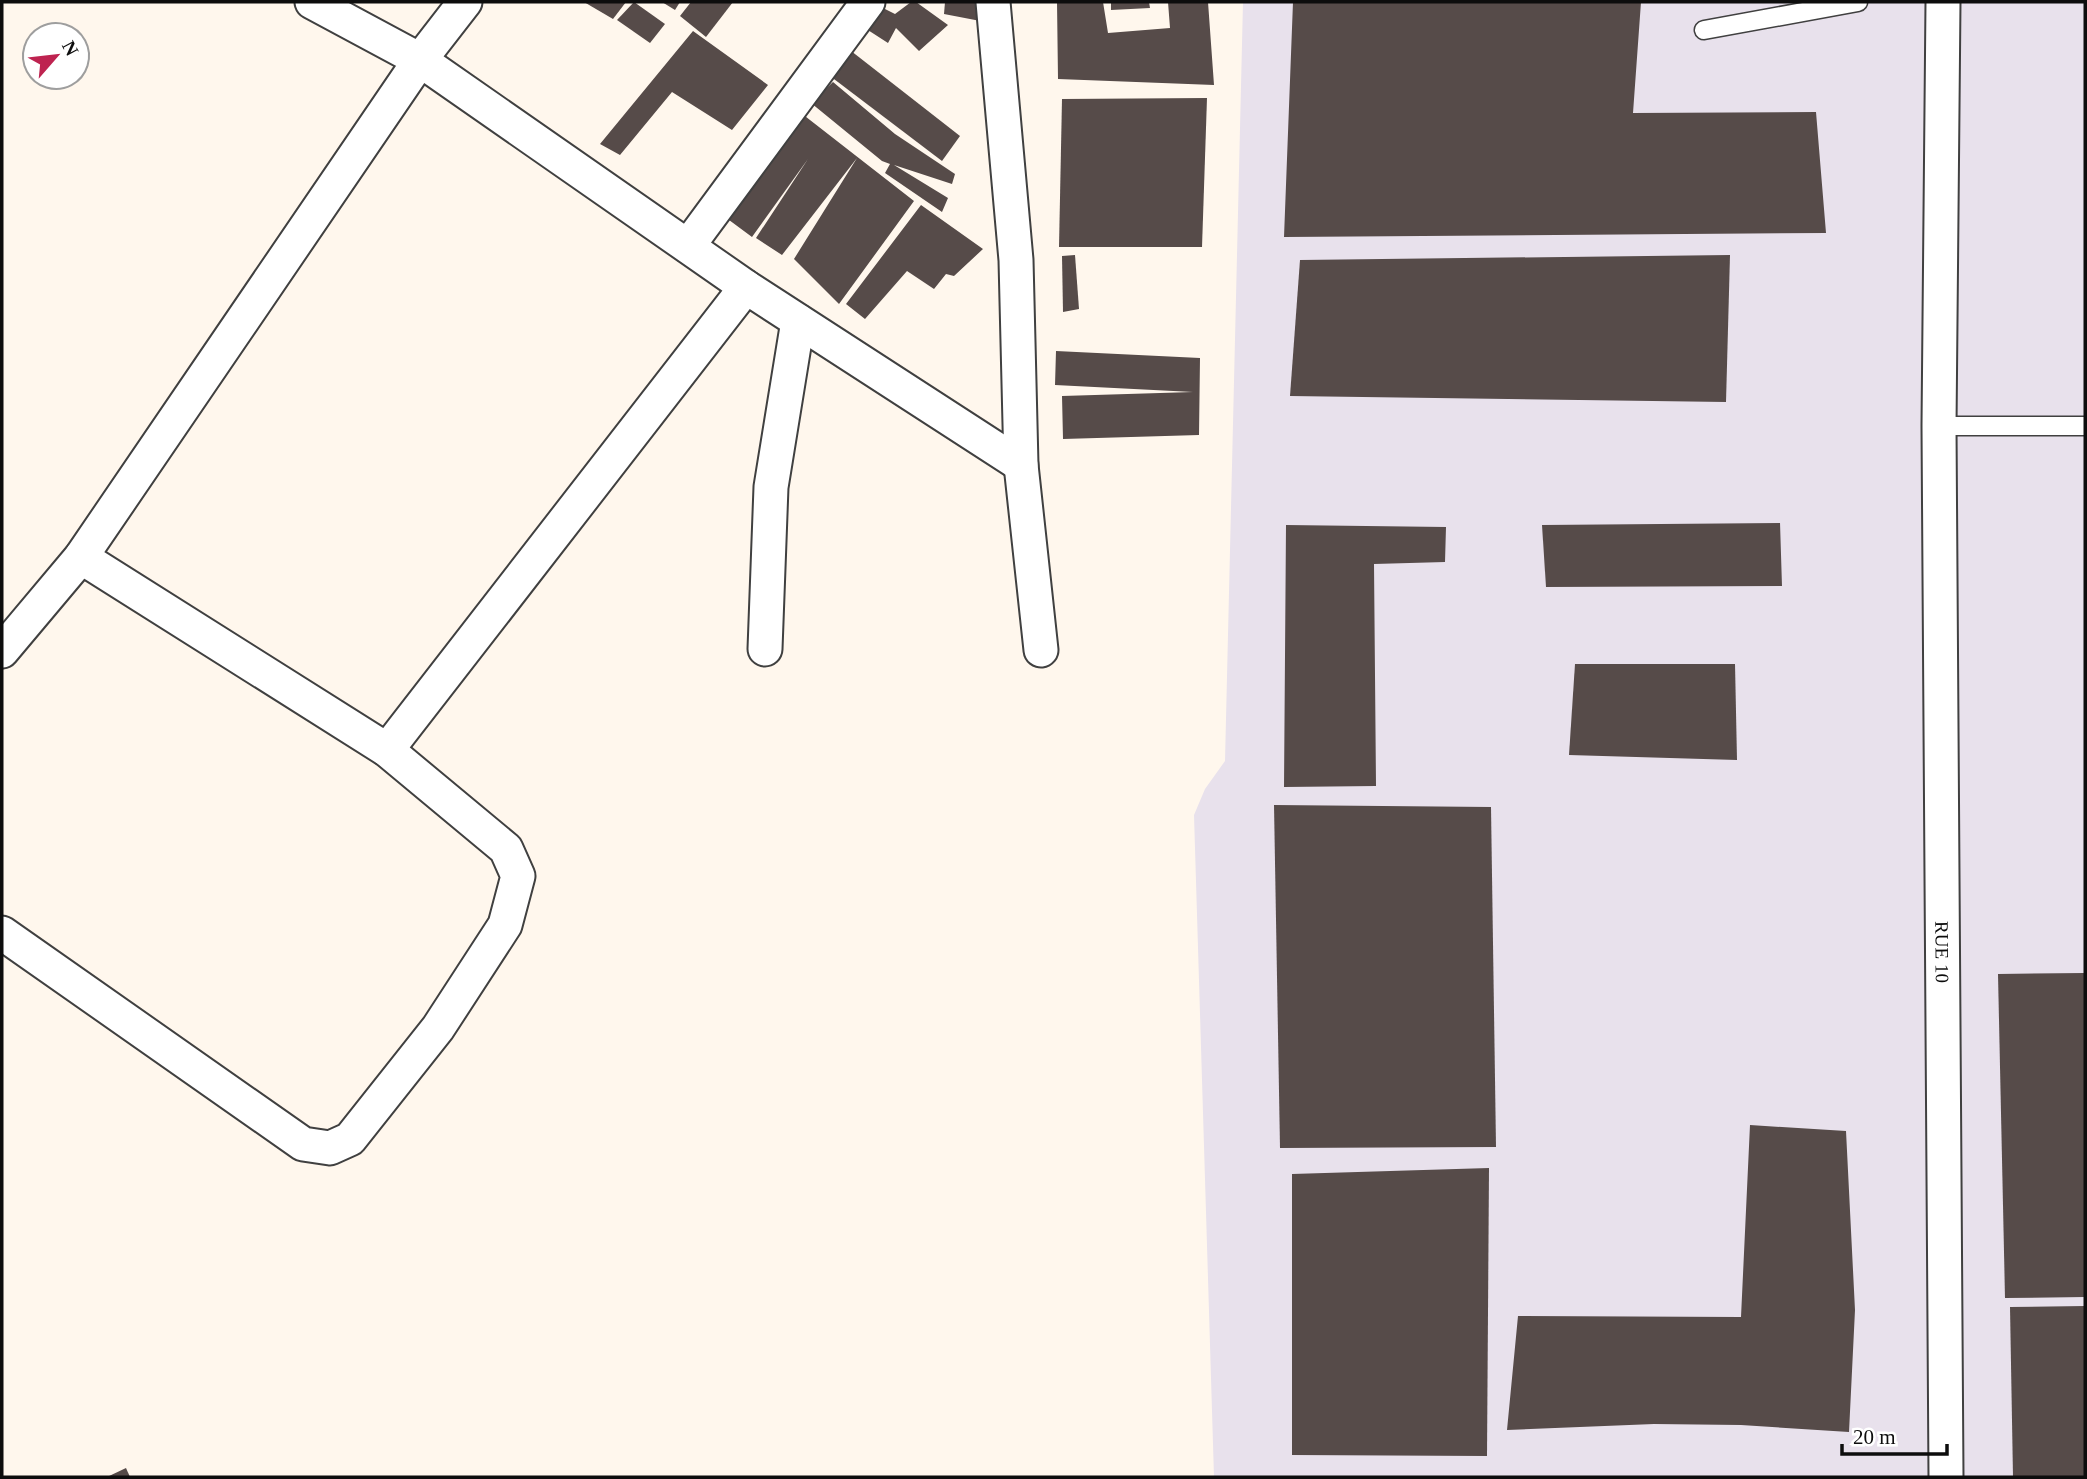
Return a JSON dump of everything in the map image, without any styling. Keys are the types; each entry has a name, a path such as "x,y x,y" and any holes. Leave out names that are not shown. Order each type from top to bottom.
{"street":[{"path":"312,2 420,60 746,287 1021,465"},
{"path":"2,651 81,557 420,60 465,2"},
{"path":"688,247 868,2"},
{"path":"993,2 1016,260 1021,465 1041,650"},
{"name":"RUE 10","path":"1943,2 1939,426 1946,1477"},
{"path":"387,750 746,287"},
{"path":"765,649 771,487 798,321"},
{"path":"2,933 303,1144 330,1148 350,1139 438,1028 505,925 518,876 506,849 387,750 81,557"}],"lane":[{"path":"1704,30 1858,2"},
{"path":"1939,426 2085,426"}],"shaded area":[{"path":"1243,2 2085,2 2085,1477 1214,1477 1194,815 1205,789 1225,761"}],"building":[{"path":"584,2 626,2 613,19"},
{"path":"634,2 665,24 650,43 617,20"},
{"path":"662,2 680,2 675,10"},
{"path":"691,2 733,2 706,37 680,16"},
{"path":"871,2 895,14 911,2 916,2 948,25 919,51 896,28 888,43 857,23"},
{"path":"945,2 995,2 996,24 944,14"},
{"path":"1057,2 1103,2 1108,33 1170,28 1168,2 1208,2 1214,85 1058,79"},
{"path":"1111,2 1149,2 1150,8 1111,10"},
{"path":"1293,2 1641,2 1633,113 1816,112 1826,233 1284,237"},
{"path":"693,31 768,85 732,130 672,92 620,155 600,144"},
{"path":"846,47 960,136 942,161 830,76"},
{"path":"833,82 895,134 955,174 952,184 894,165 948,198 942,212 885,173 890,164 882,161 811,103"},
{"path":"1207,98 1202,247 1059,247 1062,99"},
{"path":"801,113 914,201 839,304 794,259 857,158 782,255 756,238 808,159 752,237 725,217"},
{"path":"921,205 983,249 954,276 946,274 934,289 907,271 865,319 846,304"},
{"path":"1075,255 1079,309 1063,312 1062,256"},
{"path":"1730,255 1726,402 1290,396 1300,260"},
{"path":"1056,351 1200,358 1199,435 1063,439 1062,396 1193,392 1055,385"},
{"path":"1780,523 1782,586 1546,587 1542,525"},
{"path":"1286,525 1446,527 1445,562 1374,564 1376,786 1284,787"},
{"path":"1575,664 1735,664 1737,760 1569,755"},
{"path":"1274,805 1491,807 1496,1147 1280,1148"},
{"path":"2085,973 2085,1297 2005,1298 1998,974"},
{"path":"1750,1125 1846,1131 1855,1310 1849,1432 1741,1425 1654,1424 1507,1430 1518,1316 1741,1317"},
{"path":"1489,1168 1487,1456 1292,1455 1292,1174"},
{"path":"2085,1306 2085,1477 2013,1477 2010,1307"},
{"path":"126,1468 130,1477 107,1477"}]}
